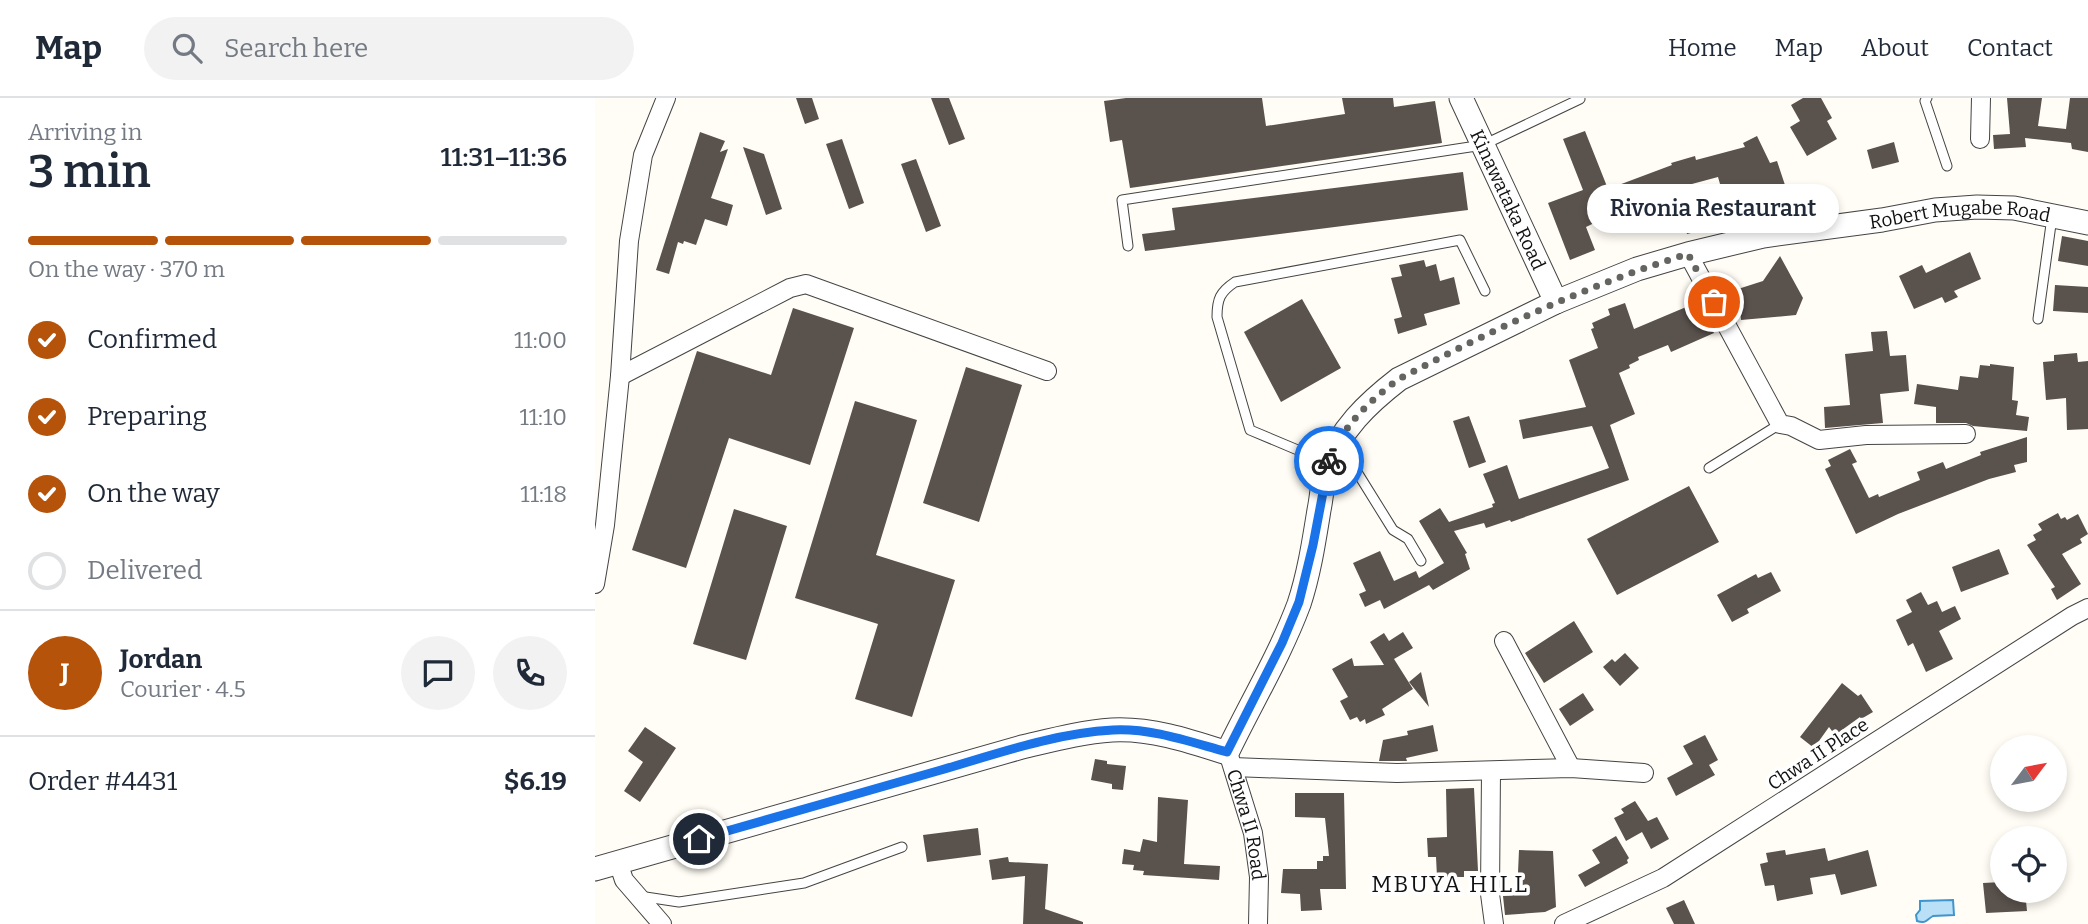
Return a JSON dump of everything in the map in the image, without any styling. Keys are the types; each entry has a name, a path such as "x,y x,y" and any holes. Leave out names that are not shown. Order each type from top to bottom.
{"street":[{"path":"595,584 605,525 629,241 643,155 666,98"},
{"name":"Kinawataka Road","path":"1461,98 1556,302"},
{"path":"1980,139 1981,98"},
{"name":"Robert Mugabe Road","path":"1230,760 1299,602 1313,545 1326,470 1332,454 1350,423 1379,394 1399,379 1556,302 1637,270 1688,254 1763,236 1935,210 2014,208 2088,223"},
{"path":"1688,254 1780,424 1791,426 1819,440 1866,435 1966,435"},
{"path":"619,376 790,288 806,284 1047,371"},
{"name":"Chwa II Place","path":"1564,924 1663,878 2060,623 2088,608"},
{"path":"1504,641 1571,768"},
{"name":"Chwa II Road","path":"595,869 1022,747 1086,733 1114,730 1142,732 1170,736 1230,760 1253,833 1259,877 1258,924"},
{"path":"1230,760 1397,772 1571,768 1644,773"},
{"path":"1491,771 1490,894 1494,924"},
{"path":"618,862 624,880 662,924"}],"lane":[{"path":"1927,98 1925,101 1947,166"},
{"path":"1128,246 1122,200 1483,145 1580,99"},
{"path":"2038,319 2052,215"},
{"path":"1421,561 1408,539 1394,530 1357,472 1332,454 1300,451 1250,430 1217,317 1217,300 1224,289 1235,282 1460,240 1485,291"},
{"path":"1709,468 1780,424"},
{"path":"638,896 679,902 804,883 902,846"}],"water":[{"path":"1953,900 1954,915 1933,916 1924,922 1917,921 1920,901"}],"building":[{"path":"796,98 812,98 819,119 805,124"},
{"path":"931,98 949,98 965,139 949,145"},
{"path":"1126,98 1262,98 1266,126 1345,114 1342,98 1393,98 1394,107 1435,101 1442,143 1130,188 1122,140 1110,142 1104,101"},
{"path":"1803,98 1821,98 1832,118 1827,121 1837,139 1807,156 1790,127 1800,121 1791,105"},
{"path":"2007,98 2042,98 2038,126 2066,129 2070,98 2088,98 2088,152 2072,149 2071,143 2025,138 2026,147 1994,149 1993,135 2010,134"},
{"path":"1585,131 1608,189 1672,165 1671,163 1695,156 1696,160 1745,147 1743,143 1757,136 1770,163 1777,161 1786,188 1798,184 1803,200 1770,210 1767,202 1728,212 1718,177 1677,188 1678,191 1650,201 1648,197 1586,227 1595,250 1570,260 1548,203 1583,190 1563,139"},
{"path":"700,132 725,141 720,152 728,149 711,198 733,205 727,226 705,219 696,245 678,242 669,274 656,270"},
{"path":"842,139 864,203 849,209 826,144"},
{"path":"1894,142 1899,162 1872,169 1867,150"},
{"path":"743,147 764,154 782,209 766,215"},
{"path":"916,159 941,226 926,232 901,164"},
{"path":"1463,172 1468,210 1145,251 1142,234 1175,230 1172,208"},
{"path":"1717,206 1722,225 1687,234 1683,219"},
{"path":"2062,236 2088,241 2088,266 2058,261"},
{"path":"1970,252 1981,279 1954,291 1958,297 1945,303 1942,297 1914,309 1899,276 1922,265 1926,273"},
{"path":"1780,256 1803,298 1796,315 1741,320 1738,289 1763,281"},
{"path":"1424,260 1426,267 1436,264 1440,281 1454,277 1460,304 1424,314 1427,325 1398,334 1394,319 1402,317 1391,278 1402,276 1399,265"},
{"path":"2055,285 2088,287 2088,313 2053,311"},
{"path":"1302,299 1341,368 1281,402 1244,332"},
{"path":"1698,302 1699,305 1702,304 1714,333 1671,352 1668,345 1638,357 1639,360 1629,365 1630,368 1619,373 1635,414 1610,425 1629,480 1511,522 1510,520 1486,528 1484,523 1454,531 1467,553 1465,554 1470,569 1433,590 1429,585 1384,609 1380,600 1365,607 1359,594 1366,591 1353,563 1380,551 1394,581 1416,571 1419,578 1444,563 1419,521 1440,508 1449,522 1493,507 1492,504 1495,503 1483,474 1507,465 1519,499 1609,468 1592,426 1523,439 1519,420 1586,407 1569,360 1598,348 1591,329 1594,328 1592,323 1610,315 1608,309 1625,303 1634,329"},
{"path":"793,308 854,328 810,465 729,438 686,568 632,550 697,351 771,375"},
{"path":"1887,331 1890,356 1906,355 1909,391 1880,394 1883,423 1825,428 1824,407 1850,405 1845,354 1873,351 1871,332"},
{"path":"2077,353 2078,362 2088,361 2088,429 2067,430 2066,398 2046,400 2043,362 2054,361 2054,355"},
{"path":"1980,365 2014,367 2012,400 2018,401 2016,415 2029,417 2027,431 1966,423 1936,423 1936,407 1914,404 1917,384 1958,390 1960,376 1978,378"},
{"path":"966,367 1022,385 979,522 923,503"},
{"path":"855,401 917,420 876,555 955,580 912,717 855,699 878,624 795,598"},
{"path":"1469,416 1486,462 1469,468 1453,421"},
{"path":"2027,437 2027,462 2014,465 2016,472 1989,479 1898,514 1856,534 1825,469 1831,466 1828,460 1850,449 1857,462 1852,464 1869,498 1878,494 1879,497 1920,480 1917,472 1943,462 1946,469 1981,455 1980,452"},
{"path":"1689,486 1719,542 1617,595 1587,539"},
{"path":"734,509 787,526 746,660 693,644"},
{"path":"2058,513 2061,519 2065,517 2067,520 2078,514 2088,534 2080,539 2082,543 2062,554 2081,584 2057,600 2051,589 2055,587 2027,545 2036,540 2033,535 2042,530 2038,524"},
{"path":"1999,549 2009,574 1961,592 1952,567"},
{"path":"1771,572 1781,591 1747,609 1749,613 1732,622 1717,595 1756,574 1758,578"},
{"path":"1921,592 1928,605 1937,601 1942,612 1955,606 1961,619 1939,631 1953,659 1926,672 1913,643 1908,646 1896,620 1912,612 1906,600"},
{"path":"1574,621 1593,652 1544,683 1525,653"},
{"path":"1403,632 1413,648 1394,659 1413,689 1382,709 1385,715 1366,724 1365,719 1360,722 1357,717 1350,720 1340,701 1348,697 1332,669 1352,658 1354,666 1384,665 1370,642 1384,633 1389,641"},
{"path":"1625,653 1639,668 1620,686 1603,667 1612,659 1615,662"},
{"path":"1421,672 1429,707 1409,682"},
{"path":"1842,683 1858,696 1861,694 1873,712 1861,719 1860,717 1835,735 1829,727 1814,748 1800,737"},
{"path":"1583,693 1594,710 1570,726 1559,709"},
{"path":"1433,725 1438,751 1406,758 1407,761 1379,761 1383,740 1408,735 1407,731"},
{"path":"645,727 676,748 640,802 624,791 643,762 628,751"},
{"path":"1705,735 1718,760 1709,765 1715,775 1676,796 1667,778 1693,764 1683,746"},
{"path":"1095,759 1107,761 1107,764 1126,766 1123,790 1112,789 1112,784 1091,780"},
{"path":"1474,788 1478,871 1464,871 1464,877 1437,877 1436,857 1428,857 1427,838 1447,837 1446,789"},
{"path":"1295,793 1344,793 1346,889 1320,889 1322,910 1301,911 1300,894 1281,893 1283,869 1317,869 1317,861 1323,861 1323,856 1329,856 1325,818 1295,817"},
{"path":"1158,797 1188,800 1184,864 1220,866 1219,880 1143,875 1144,871 1133,870 1134,865 1122,864 1124,849 1140,852 1143,839 1157,842"},
{"path":"1635,801 1648,821 1657,817 1669,839 1651,849 1642,832 1626,841 1614,818 1624,813 1621,809"},
{"path":"978,828 981,855 927,862 923,835"},
{"path":"1616,836 1629,858 1628,863 1585,887 1578,875 1600,863 1592,850"},
{"path":"1825,848 1828,861 1868,850 1877,886 1841,895 1835,874 1810,878 1813,894 1777,901 1774,885 1765,886 1760,864 1768,862 1766,853 1785,850 1786,855"},
{"path":"1519,850 1553,851 1556,907 1545,912 1505,915 1503,896 1517,895"},
{"path":"1008,857 1009,862 1048,864 1045,909 1083,924 1023,924 1025,876 992,880 989,860"},
{"path":"1983,883 1990,883 1990,903 2026,903 2027,911 1986,913"},
{"path":"1684,900 1695,924 1674,924 1666,908"}],"way so far":[{"path":"1329,461 1350,423 1379,394 1399,379 1556,302 1637,270 1688,254 1714,302"}],"place":[{"name":"Rivonia Restaurant","path":"1714,302"}],"district":[{"name":"MBUYA HILL","path":"1450,884"}],"route":[{"path":"699,839 1022,747 1086,733 1114,730 1142,732 1170,736 1227,752 1282,643 1299,602 1329,461"}]}
